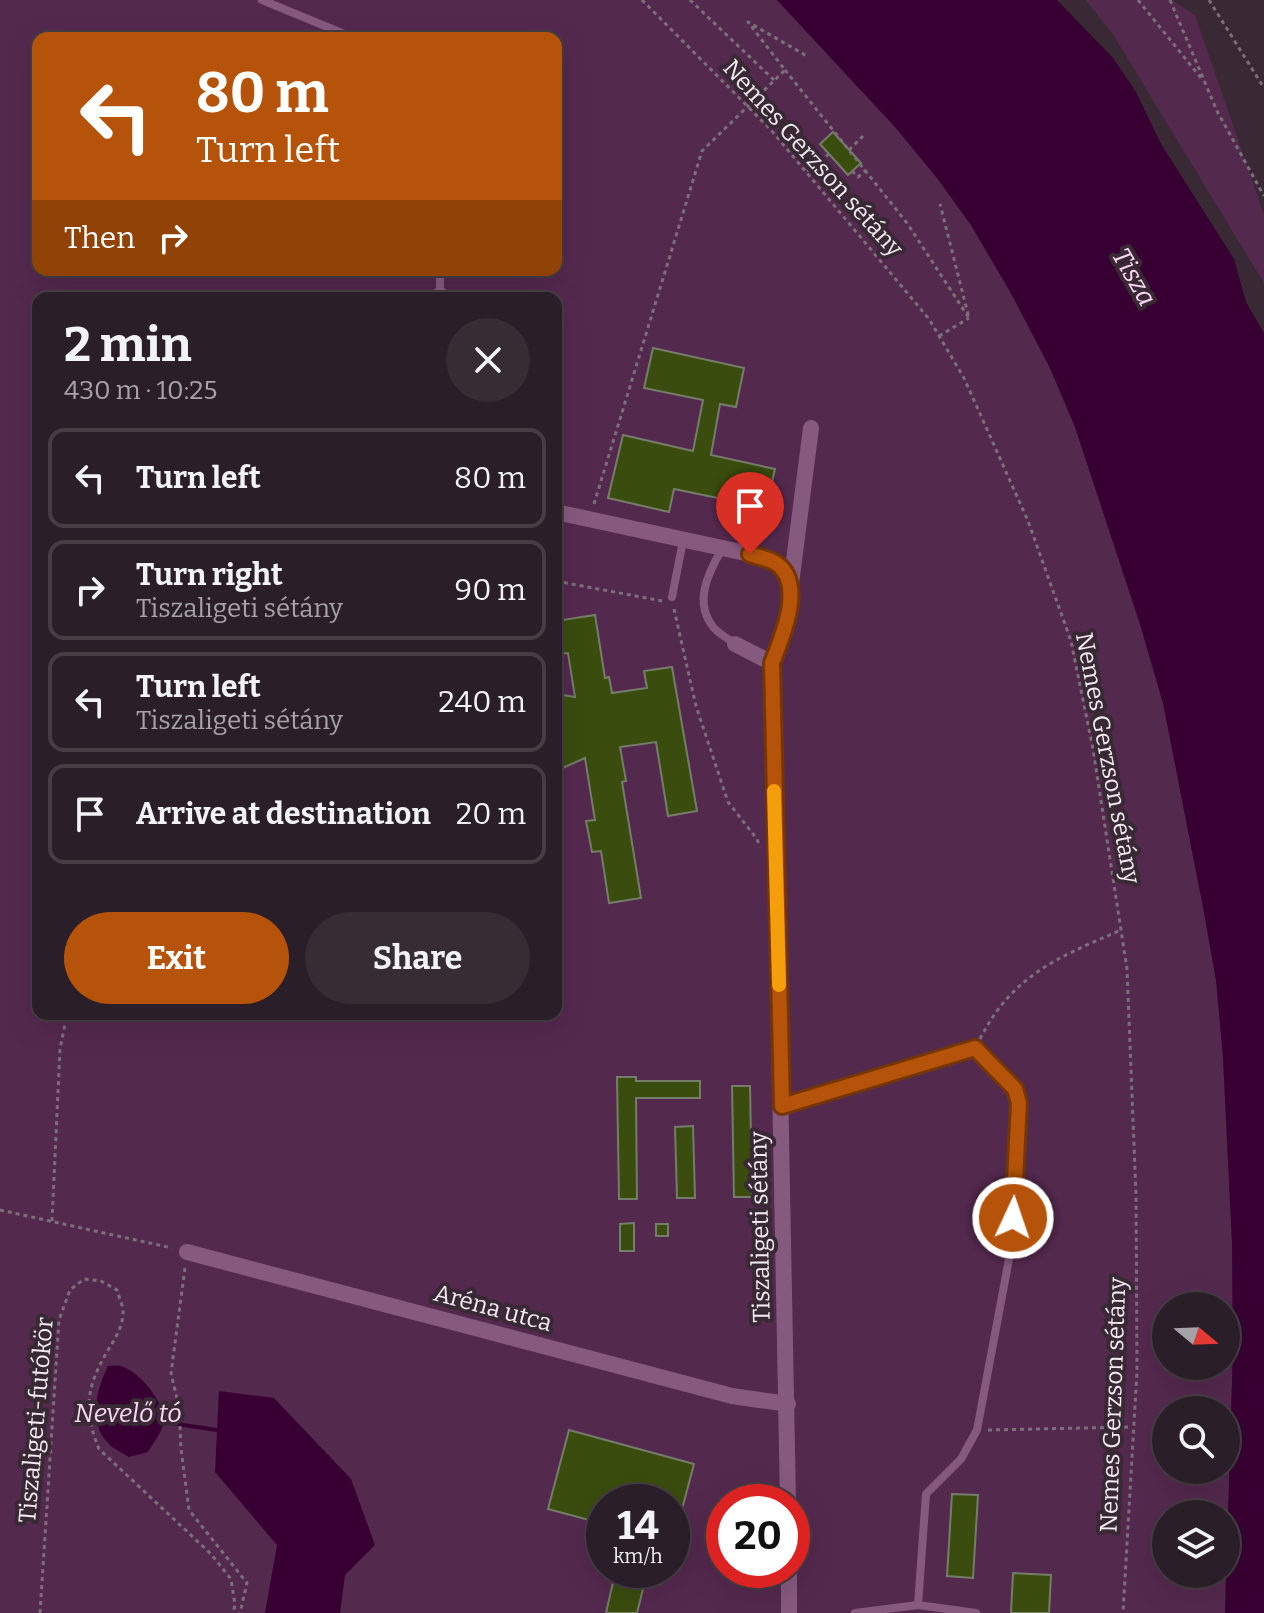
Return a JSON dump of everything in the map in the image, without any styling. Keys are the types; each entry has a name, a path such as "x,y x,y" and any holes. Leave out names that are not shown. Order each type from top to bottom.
{"street":[{"name":"Tiszaligeti sétány","path":"788,1484 772,663 787,625 811,428"},
{"path":"562,513 750,554 777,563 791,584"},
{"path":"735,644 772,663"},
{"name":"Aréna utca","path":"187,1252 732,1396 788,1404"},
{"path":"789,1588 789,1613"}],"lane":[{"path":"262,0 339,32"},
{"path":"672,597 683,541"},
{"path":"722,549 707,575 703,602 714,627 735,644"},
{"path":"782,1106 975,1048 1015,1089 1019,1103 1012,1243 977,1430 961,1459 926,1494 918,1605"},
{"path":"855,1613 918,1605 976,1613"}],"path":[{"name":"Nemes Gerzson sétány","path":"642,0 807,171 929,319 964,378 1028,521 1071,641 1093,749 1127,969 1136,1195 1137,1371 1123,1613"},
{"path":"690,0 775,81"},
{"path":"1138,0 1204,82"},
{"path":"1170,0 1217,111 1264,196"},
{"path":"1209,0 1264,88"},
{"path":"807,56 748,22 907,223 969,318"},
{"path":"589,519 702,151 785,70"},
{"path":"849,150 863,136"},
{"path":"807,171 829,154"},
{"path":"852,171 858,177 866,170"},
{"path":"940,204 969,318"},
{"path":"939,336 969,318"},
{"path":"562,582 673,603 696,706 728,802 757,839 761,851"},
{"path":"975,1048 992,1015 1031,975 1056,958 1121,930"},
{"path":"52,1221 60,1049 66,1020"},
{"path":"0,1210 187,1252 171,1373 179,1407 189,1510 247,1583 240,1613"},
{"name":"Tiszaligeti-futókör","path":"40,1613 59,1320 70,1290 84,1279 101,1281 117,1290 124,1312 116,1338 91,1388 89,1425 99,1449 211,1554 231,1579 235,1605 233,1613"},
{"path":"977,1430 1132,1427"}],"shaded area":[{"path":"0,0 777,0 895,127 937,178 971,225 1050,368 1075,427 1163,703 1216,980 1223,1057 1232,1292 1152,1292 1152,1380 1232,1380 1232,1396 1152,1396 1152,1484 1229,1484 1228,1500 1152,1500 1152,1588 1226,1588 1225,1613 0,1613"},
{"path":"1086,0 1171,0 1195,15 1264,215 1264,283 1114,36"}],"water":[{"name":"Tisza","path":"777,0 1057,0 1113,58 1136,92 1161,144 1234,259 1246,302 1264,333 1264,1613 1225,1613 1226,1588 1240,1588 1240,1500 1228,1500 1229,1484 1240,1484 1240,1396 1232,1396 1232,1380 1240,1380 1240,1292 1232,1292 1223,1057 1216,980 1163,703 1075,427 1050,368 971,225 895,127"},
{"name":"Nevelő tó","path":"108,1366 121,1366 136,1375 151,1390 161,1407 162,1428 148,1452 129,1457 110,1445 102,1434 96,1405"},
{"path":"219,1391 274,1398 351,1479 375,1545 345,1575 340,1613 265,1613 277,1545 215,1472"}],"building":[{"path":"833,132 861,163 848,175 820,144"},
{"path":"653,348 744,368 736,407 720,404 711,455 775,469 766,508 674,489 669,512 608,498 623,435 693,451 703,400 644,388"},
{"path":"595,615 605,678 609,677 612,693 647,688 644,671 672,667 697,811 668,816 656,742 620,747 626,781 622,782 641,898 609,903 601,851 592,852 586,821 595,820 585,758 562,768 562,695 575,697 568,653 562,654 562,620"},
{"path":"617,1077 636,1077 636,1081 700,1081 700,1098 636,1098 637,1199 619,1199"},
{"path":"732,1086 750,1086 752,1197 734,1197"},
{"path":"693,1126 695,1198 677,1198 675,1127"},
{"path":"634,1223 634,1251 620,1251 620,1224"},
{"path":"656,1224 668,1224 668,1236 656,1236"},
{"path":"569,1430 694,1464 689,1484 586,1484 586,1519 548,1509"},
{"path":"952,1494 978,1495 973,1578 947,1576"},
{"path":"1013,1573 1051,1575 1049,1613 1011,1613"},
{"path":"612,1588 643,1588 637,1613 606,1613"}],"waterway":[{"path":"163,1422 217,1430"}],"slow traffic":[{"path":"774,791 779,985"}],"route":[{"path":"750,554 777,563 791,584 787,625 772,663 782,1106 975,1048 1015,1089 1019,1103 1013,1218"}]}
